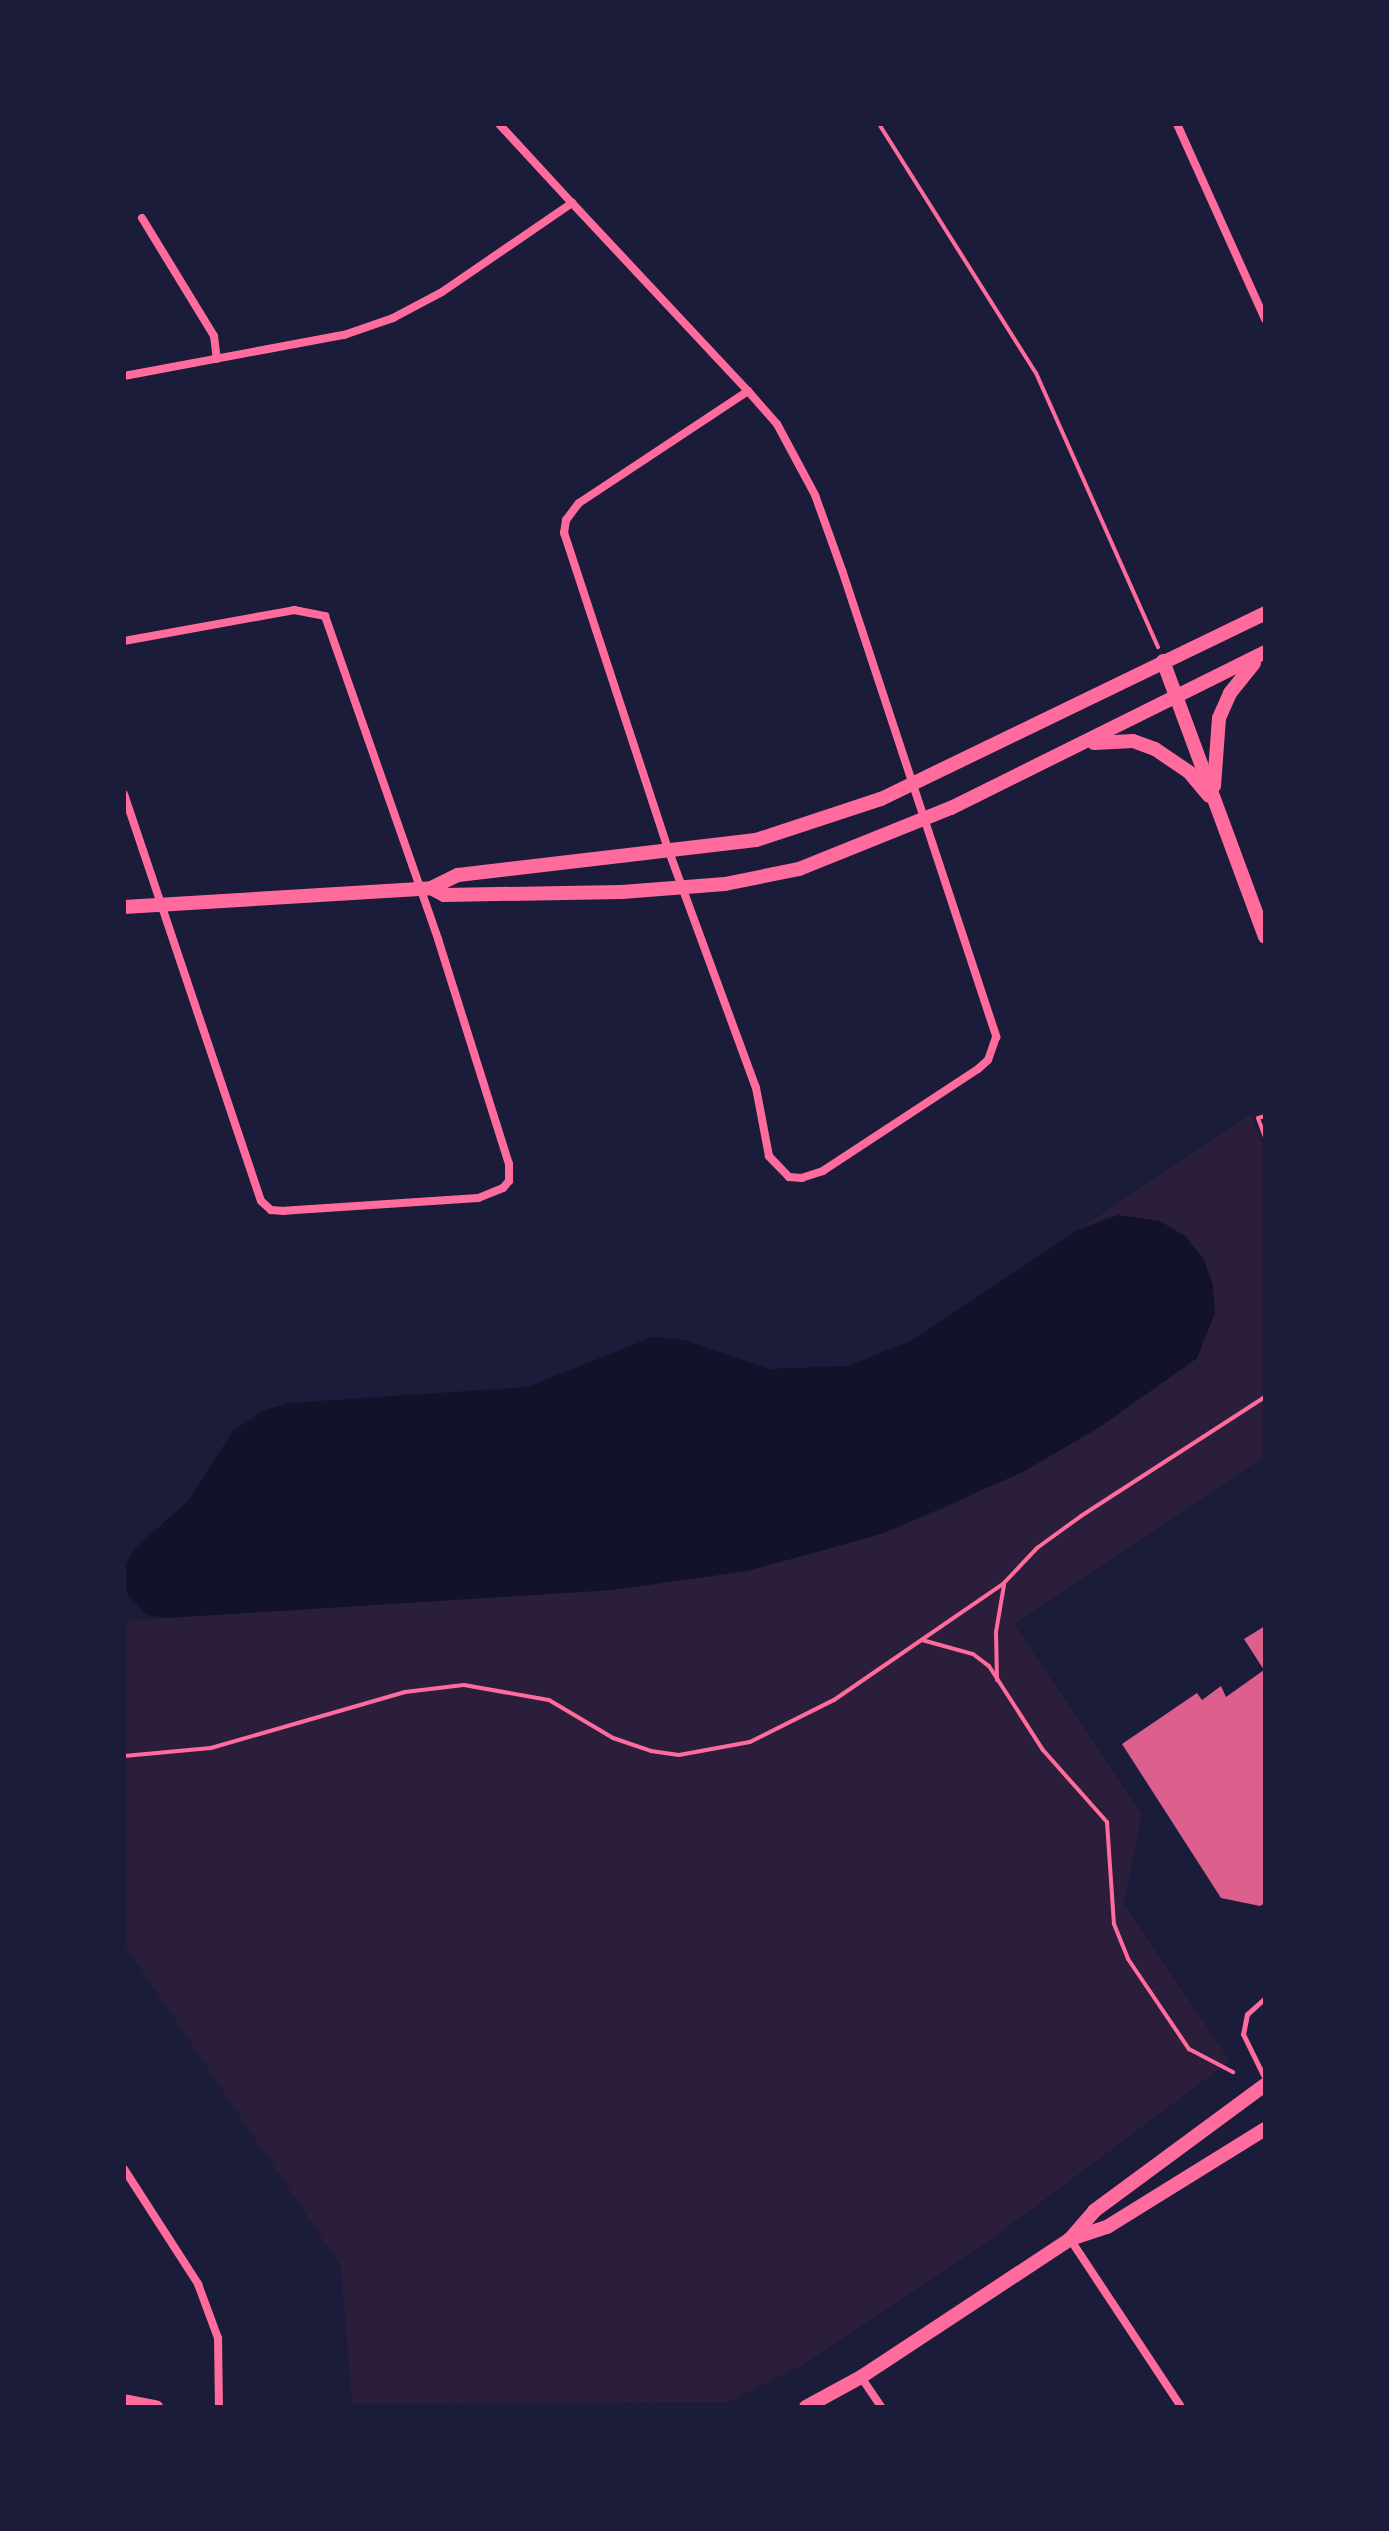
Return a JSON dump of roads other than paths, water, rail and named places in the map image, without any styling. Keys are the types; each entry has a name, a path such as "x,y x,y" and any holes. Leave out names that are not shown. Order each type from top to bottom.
{"street":[{"path":"499,124 748,391 777,424 815,495 994,1027 994,1049 978,1069 814,1176 789,1177 769,1156 756,1088 676,872 568,555 566,520 579,503 748,391"},
{"path":"1177,124 1265,319"},
{"path":"124,376 344,335 393,318 442,292 572,203"},
{"path":"142,218 214,336 217,359"},
{"path":"124,641 294,610 325,616 426,888 509,1164 509,1181 503,1188 478,1198 284,1211 271,1210 261,1201 124,794"},
{"path":"426,888 458,875 718,847 802,827 912,783 1265,613"},
{"path":"124,907 426,888 453,895 682,889 799,869 924,820 1264,652"},
{"path":"1215,803 1214,744 1219,718 1240,677 1264,652"},
{"path":"1163,661 1265,937"},
{"path":"1081,745 1133,741 1155,749 1189,772 1215,803"},
{"path":"1070,2239 1094,2211 1265,2082"},
{"path":"806,2407 861,2377 1070,2239 1107,2227 1265,2129"},
{"path":"124,2169 198,2284 218,2338 219,2407"},
{"path":"1070,2239 1181,2407"},
{"path":"861,2377 881,2407"},
{"path":"124,2401 156,2407"}],"lane":[{"path":"1265,1998 1247,2014 1243,2034 1265,2082"}]}
